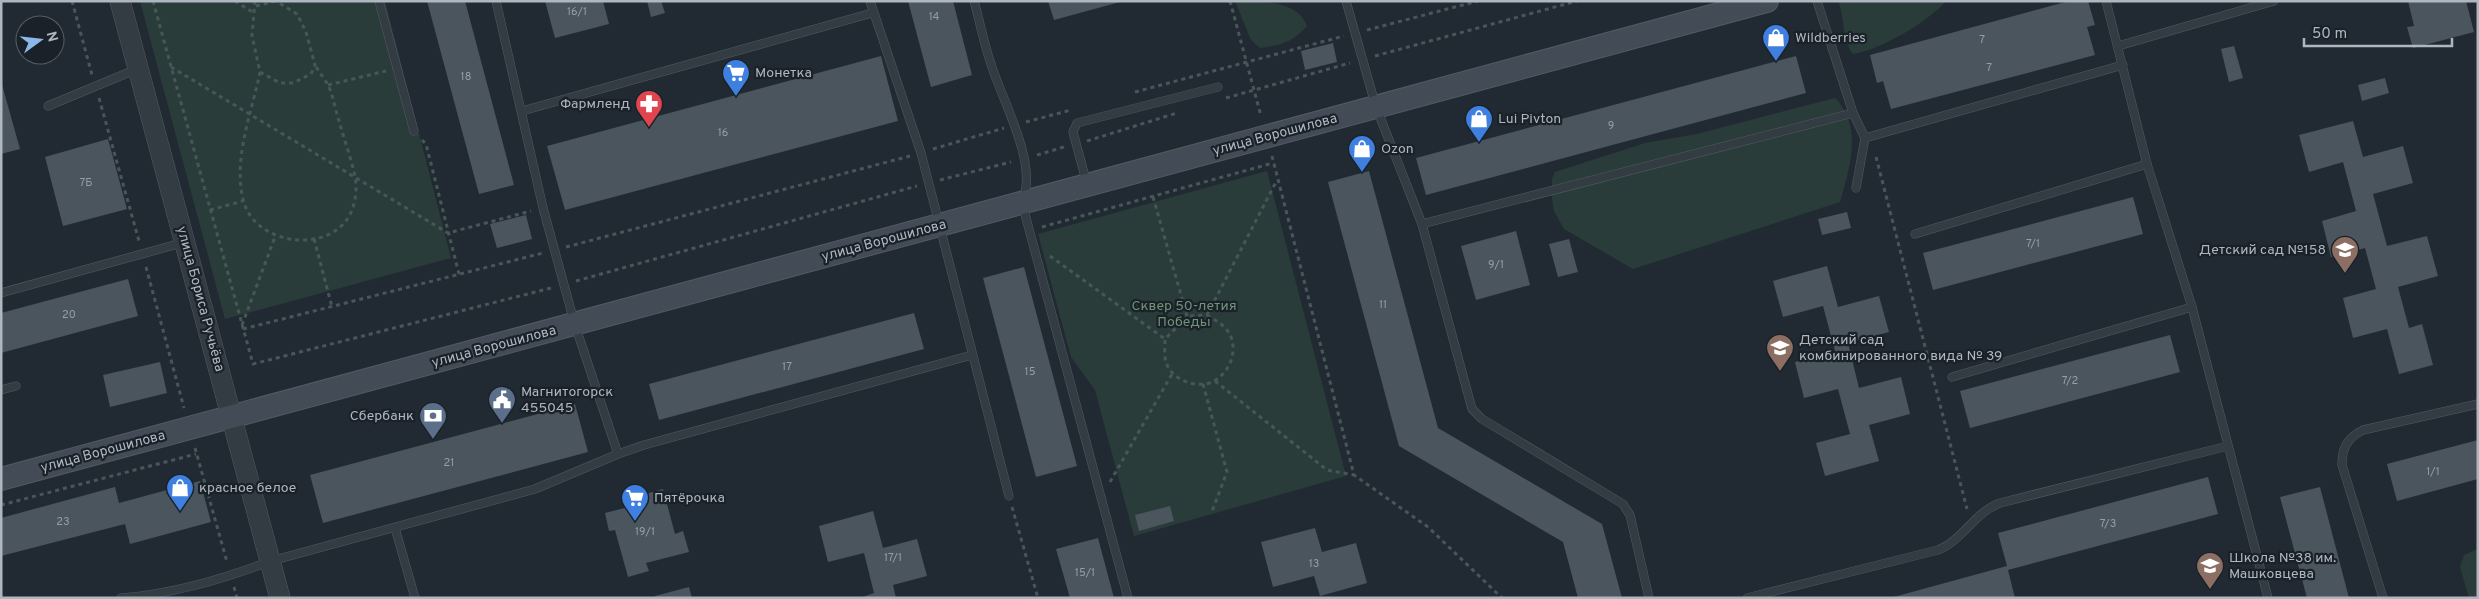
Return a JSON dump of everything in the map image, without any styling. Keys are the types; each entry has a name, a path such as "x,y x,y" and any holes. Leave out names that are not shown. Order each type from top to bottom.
{"main road":[{"name":"улица Ворошилова","path":"1,479 1022,204 1753,3"}],"street":[{"name":"улица Бориса Ручьёва","path":"120,1 280,598"}],"lane":[{"path":"378,1 414,131"},
{"path":"496,1 543,208 575,324 618,454"},
{"path":"870,1 872,13 920,153 1009,496"},
{"path":"974,1 991,65 1014,125 1024,158 1027,183 1022,204 1128,598"},
{"path":"1346,1 1376,107 1422,224 1472,409 1482,418 1623,504 1630,515 1649,598"},
{"path":"1817,1 1853,113 1868,138 1856,188"},
{"path":"2106,1 2147,164 2192,307 2268,598"},
{"path":"2118,46 2274,1"},
{"path":"522,111 872,13"},
{"path":"1868,138 2123,65"},
{"path":"48,106 139,68"},
{"path":"1087,186 1074,132 1077,123 1218,87"},
{"path":"1422,224 1853,113"},
{"path":"1915,234 2147,164"},
{"path":"1,293 185,242"},
{"path":"1952,377 2192,307"},
{"path":"121,598 152,597 231,576 270,561 535,489 618,454 972,355"},
{"path":"1,390 16,386"},
{"path":"2383,598 2342,465 2342,454 2346,444 2353,435 2363,430 2478,404"},
{"path":"1747,598 1938,550 1947,546 1988,508 2000,502 2228,446"},
{"path":"395,528 415,598"}],"path":[{"path":"72,1 237,598"},
{"path":"152,1 252,364"},
{"path":"235,1 254,13"},
{"path":"255,1 253,47 260,72 240,162 243,201 259,226 275,237 314,239 334,232 342,226 352,211 355,197 355,177 328,86 315,65 306,32 297,14 276,1 256,6"},
{"path":"1230,1 1354,475"},
{"path":"1126,95 1478,1"},
{"path":"260,72 280,83 293,83 312,74 315,65"},
{"path":"170,67 448,233 543,208"},
{"path":"328,86 397,68"},
{"path":"242,328 555,250 920,153 1079,107"},
{"path":"414,131 426,144 459,274"},
{"path":"1868,138 1971,524"},
{"path":"1030,230 1273,163"},
{"path":"1207,315 1278,179"},
{"path":"1153,197 1188,316"},
{"path":"210,210 243,201"},
{"path":"242,328 275,237"},
{"path":"314,239 332,306"},
{"path":"1033,244 1165,339"},
{"path":"1207,315 1225,326 1234,346 1230,366 1215,381 1204,384 1181,380 1172,374 1166,362 1165,339 1188,316 1207,315"},
{"path":"1101,497 1172,374"},
{"path":"1215,381 1327,470 1354,475 1428,527 1502,598"},
{"path":"1204,384 1227,472 1211,514"},
{"path":"1,505 196,454"},
{"path":"1009,496 1038,598"}],"green space":[{"path":"140,1 385,1 451,258 225,319"},
{"path":"1235,1 1266,2 1287,7 1302,17 1307,26 1291,40 1274,46 1260,48 1251,40"},
{"path":"1838,1 1946,1 1928,18 1903,34 1876,47 1853,54 1845,35"},
{"path":"1835,98 1844,109 1852,134 1850,162 1840,202 1633,269 1564,229 1554,211 1552,179 1555,172 1645,143 1697,134"},
{"name":"Сквер 50-летия Победы","path":"1267,171 1346,476 1134,536 1095,390 1071,357 1038,234"},
{"path":"2478,549 2478,598 2469,598 2460,567 2464,555"}],"building":[{"path":"427,1 465,1 514,185 479,194"},
{"path":"545,1 603,1 609,24 555,38"},
{"path":"647,1 661,1 665,13 651,17"},
{"path":"908,1 953,1 972,75 931,87"},
{"path":"1048,1 1120,1 1120,2 1054,20"},
{"path":"2069,1 2088,1 2095,25 2087,27 2095,55 1891,109 1883,81 1877,83 1870,55"},
{"path":"2408,1 2466,1 2474,32 2413,48 2407,27 2414,26"},
{"path":"1333,43 1337,62 1305,70 1301,51"},
{"path":"2234,46 2243,78 2229,82 2221,49"},
{"path":"881,56 898,121 565,210 547,146"},
{"path":"1796,56 1806,93 1426,195 1416,158"},
{"path":"2385,78 2389,93 2362,101 2358,85"},
{"path":"1,81 20,149 1,154"},
{"path":"2353,121 2363,157 2403,146 2413,183 2373,194 2387,246 2427,236 2438,276 2398,287 2409,328 2422,324 2433,365 2399,374 2387,329 2353,338 2343,298 2376,289 2365,248 2331,257 2322,221 2356,211 2343,162 2309,172 2299,135"},
{"path":"108,139 127,209 63,226 45,157"},
{"path":"1369,171 1438,428 1602,524 1622,598 1578,598 1563,542 1399,446 1328,182"},
{"path":"2133,197 2143,234 1933,290 1923,253"},
{"path":"1847,212 1851,228 1822,235 1818,219"},
{"path":"526,215 532,239 497,248 490,224"},
{"path":"1516,231 1530,285 1476,300 1461,246"},
{"path":"1569,239 1578,272 1558,277 1549,244"},
{"path":"1827,266 1838,307 1879,296 1889,332 1848,343 1859,388 1901,377 1910,414 1869,425 1879,461 1825,476 1816,443 1850,434 1838,389 1804,398 1795,362 1835,351 1823,306 1783,317 1773,281"},
{"path":"1024,267 1077,466 1036,477 983,278"},
{"path":"128,279 138,316 1,353 1,313"},
{"path":"914,313 924,349 659,420 649,384"},
{"path":"2170,335 2180,372 1970,428 1960,391"},
{"path":"160,362 167,393 110,407 103,375"},
{"path":"575,404 588,452 323,523 310,475"},
{"path":"2478,440 2478,479 2397,501 2387,464"},
{"path":"2208,477 2218,514 2008,570 2015,598 1890,598 2007,566 1998,533"},
{"path":"200,481 211,522 130,544 125,524 1,556 1,518 115,487 119,503"},
{"path":"2320,487 2349,598 2307,598 2280,497"},
{"path":"663,489 675,534 683,531 689,552 646,563 649,571 628,577 615,530 609,531 605,513 644,503 642,495"},
{"path":"1170,506 1174,521 1139,531 1135,515"},
{"path":"873,511 883,548 917,539 927,576 893,585 896,598 860,598 874,593 864,553 828,562 819,526"},
{"path":"1315,528 1322,552 1356,543 1367,583 1320,596 1314,576 1273,587 1261,542"},
{"path":"1098,538 1114,598 1070,598 1056,549"},
{"path":"689,587 692,598 656,598 655,596"}],"place":[{"name":"Wildberries","path":"1776,62"},
{"name":"Монетка","path":"736,97"},
{"name":"Фармленд","path":"649,128"},
{"name":"Lui Pivton","path":"1479,143"},
{"name":"Ozon","path":"1362,173"},
{"name":"Детский сад №158","path":"2345,274"},
{"name":"Детский сад комбинированного вида № 39","path":"1780,372"},
{"name":"Магнитогорск 455045","path":"502,424"},
{"name":"Сбербанк","path":"433,440"},
{"name":"красное белое","path":"180,512"},
{"name":"Пятёрочка","path":"635,522"},
{"name":"Школа №38 им. Машковцева","path":"2210,590"}]}
